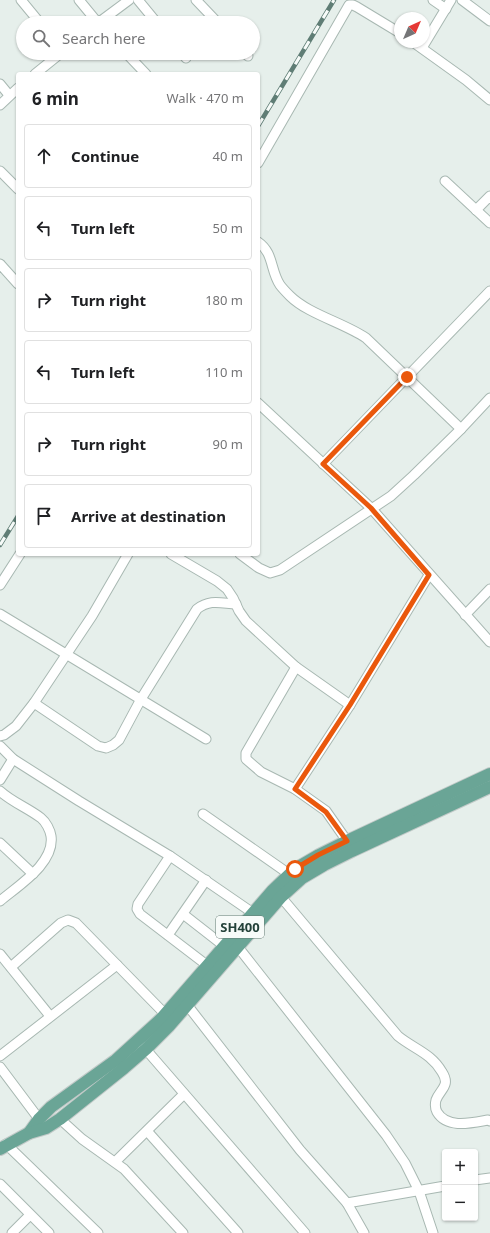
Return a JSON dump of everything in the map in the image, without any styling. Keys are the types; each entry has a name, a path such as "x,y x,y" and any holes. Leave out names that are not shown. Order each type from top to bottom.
{"main road":[{"name":"SH400","path":"29,1132 39,1119 52,1107 116,1060 142,1045 165,1014 273,890 289,874 318,855 490,774"},
{"name":"SH400","path":"3,1146 29,1132 46,1128 60,1119 142,1045 188,1006 281,897 302,878 324,865 490,787"}],"street":[{"path":"21,0 34,16"},
{"path":"79,0 92,16"},
{"path":"107,16 128,0"},
{"path":"138,0 151,16"},
{"path":"196,0 211,16"},
{"path":"433,0 446,9"},
{"path":"430,35 451,0"},
{"path":"462,0 490,21"},
{"path":"260,160 350,5 357,7 394,30"},
{"path":"422,48 490,100"},
{"path":"37,72 52,60"},
{"path":"133,60 144,72"},
{"path":"0,84 9,95"},
{"path":"0,104 16,90"},
{"path":"0,171 16,184"},
{"path":"444,181 490,223"},
{"path":"476,210 490,196"},
{"path":"260,243 265,247 268,252 280,286 298,303 366,338 461,429"},
{"path":"0,264 16,282"},
{"path":"323,464 490,291"},
{"path":"243,556 259,568 270,573 280,570 391,496 461,429 490,398"},
{"path":"260,405 371,508 490,642"},
{"path":"0,585 19,556"},
{"path":"0,736 4,735 16,726 34,703 92,616 127,556"},
{"path":"173,556 217,581 227,589 236,604 238,611 246,622 296,667 350,705"},
{"path":"295,789 350,705 429,575"},
{"path":"465,615 490,589"},
{"path":"34,703 98,746 106,748 113,745 119,740 141,699 197,609 204,603 214,602 236,604"},
{"path":"0,614 206,739"},
{"path":"296,667 246,753 246,759 260,772 295,789 326,812 347,841"},
{"path":"0,746 13,759 170,856 253,913"},
{"path":"0,780 13,759"},
{"path":"0,791 7,798 42,818 50,830 52,844 48,857 33,874 0,900"},
{"path":"202,814 289,874"},
{"path":"0,843 33,874"},
{"path":"170,856 138,904 137,909 140,914 208,966"},
{"path":"168,935 206,880"},
{"path":"281,897 398,1036 408,1045 420,1050 430,1057 442,1072 445,1080 443,1090 436,1099 435,1108 440,1117 447,1121 466,1124 488,1120 490,1122"},
{"path":"183,914 224,946"},
{"path":"11,967 62,923 68,920 76,922 165,1014"},
{"path":"238,947 386,1135 405,1163 419,1191 433,1233"},
{"path":"0,954 50,1016"},
{"path":"0,1056 117,965"},
{"path":"188,1006 300,1150 347,1203 364,1233"},
{"path":"142,1045 305,1233"},
{"path":"0,1067 39,1119"},
{"path":"115,1162 184,1094"},
{"path":"60,1119 86,1143 124,1169 183,1233"},
{"path":"146,1131 238,1233"},
{"path":"3,1146 98,1233"},
{"path":"478,1180 490,1178"},
{"path":"0,1184 49,1233"},
{"path":"347,1203 442,1187"},
{"path":"12,1233 30,1215"}],"railway":[{"path":"260,123 334,0"},
{"path":"0,545 16,519"}],"route":[{"path":"295,869 318,855 347,841 334,821 326,812 295,789 350,705 429,575 371,508 323,464 407,377"}]}
